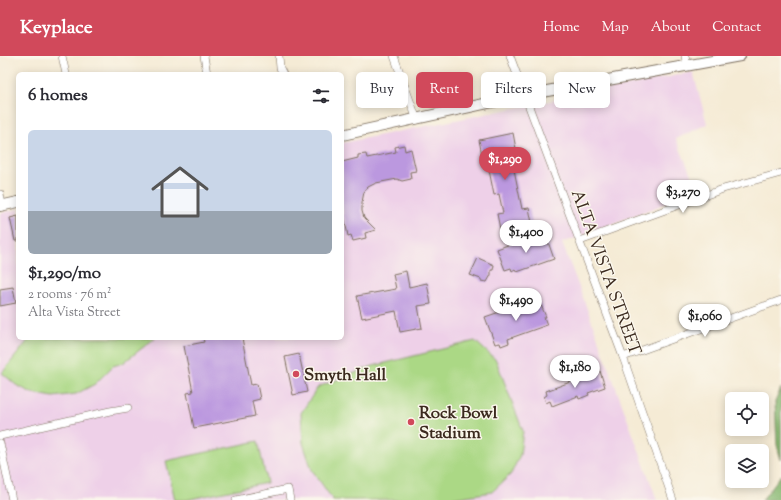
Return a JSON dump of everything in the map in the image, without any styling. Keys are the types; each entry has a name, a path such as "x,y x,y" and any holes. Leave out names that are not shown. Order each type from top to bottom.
{"main road":[{"path":"546,91 686,61 740,56"},
{"path":"344,135 481,106"},
{"path":"1,206 16,202"}],"street":[{"path":"62,56 66,72"},
{"path":"204,56 207,72"},
{"path":"279,56 280,68 282,72"},
{"path":"394,56 417,120"},
{"name":"ALTA VISTA STREET","path":"510,56 516,72"},
{"name":"ALTA VISTA STREET","path":"530,108 580,241 673,500"},
{"path":"580,241 723,189 781,173"},
{"path":"0,194 1,206"},
{"path":"622,357 781,300"},
{"path":"0,436 128,408"},
{"path":"0,443 12,500"},
{"path":"236,500 288,489 290,500"}],"shaded area":[{"path":"693,72 707,124 676,139 698,191 562,243 657,500 0,500 0,213 16,209 16,340 344,340 344,143 515,108 546,108 546,102 554,100 554,108 610,108 610,89"}],"green space":[{"path":"28,340 152,340 123,363 113,366 95,384 76,394 53,397 32,393 16,385 2,373"},
{"name":"Rock Bowl Stadium","path":"475,341 496,360 523,431 520,455 511,474 492,492 441,500 333,500 312,470 303,443 301,413 318,387 373,366"},
{"path":"781,388 781,460 777,445 775,402"},
{"path":"258,441 267,483 186,500 175,500 166,461"},
{"path":"781,475 781,500 762,500"}],"building":[{"path":"513,133 516,149 510,150 522,209 529,208 532,223 500,229 497,214 503,213 499,194 494,195 489,170 493,169 490,154 482,155 479,140"},
{"path":"404,145 405,151 411,149 416,171 410,172 411,179 402,181 397,179 376,183 368,187 364,192 362,211 364,218 376,230 365,233 366,238 353,241 351,235 348,236 344,216 344,162 358,158 358,155 366,154 367,158 396,152 395,147"},
{"path":"16,216 16,241 15,241 10,218"},
{"path":"546,236 554,259 517,272 515,269 512,271 511,268 505,270 497,249 524,239 526,244"},
{"path":"478,258 494,265 487,282 481,281 481,279 470,275"},
{"path":"406,271 409,287 427,283 431,304 418,306 422,328 400,332 396,311 362,318 357,296 396,289 393,274"},
{"path":"13,287 16,303 0,306 0,289"},
{"path":"537,299 546,317 544,317 547,325 508,339 509,343 501,346 500,343 495,344 485,317"},
{"path":"204,340 242,340 251,385 257,384 260,399 252,401 255,416 194,428 187,393 193,392 184,346 204,342"},
{"name":"Smyth Hall","path":"299,354 307,392 293,395 285,357"},
{"path":"600,371 605,387 588,393 589,395 579,399 578,396 552,406 550,401 546,403 544,397 547,395 546,391"}],"place":[{"name":"Smyth Hall","path":"296,374"},
{"name":"Rock Bowl Stadium","path":"411,422"}]}
